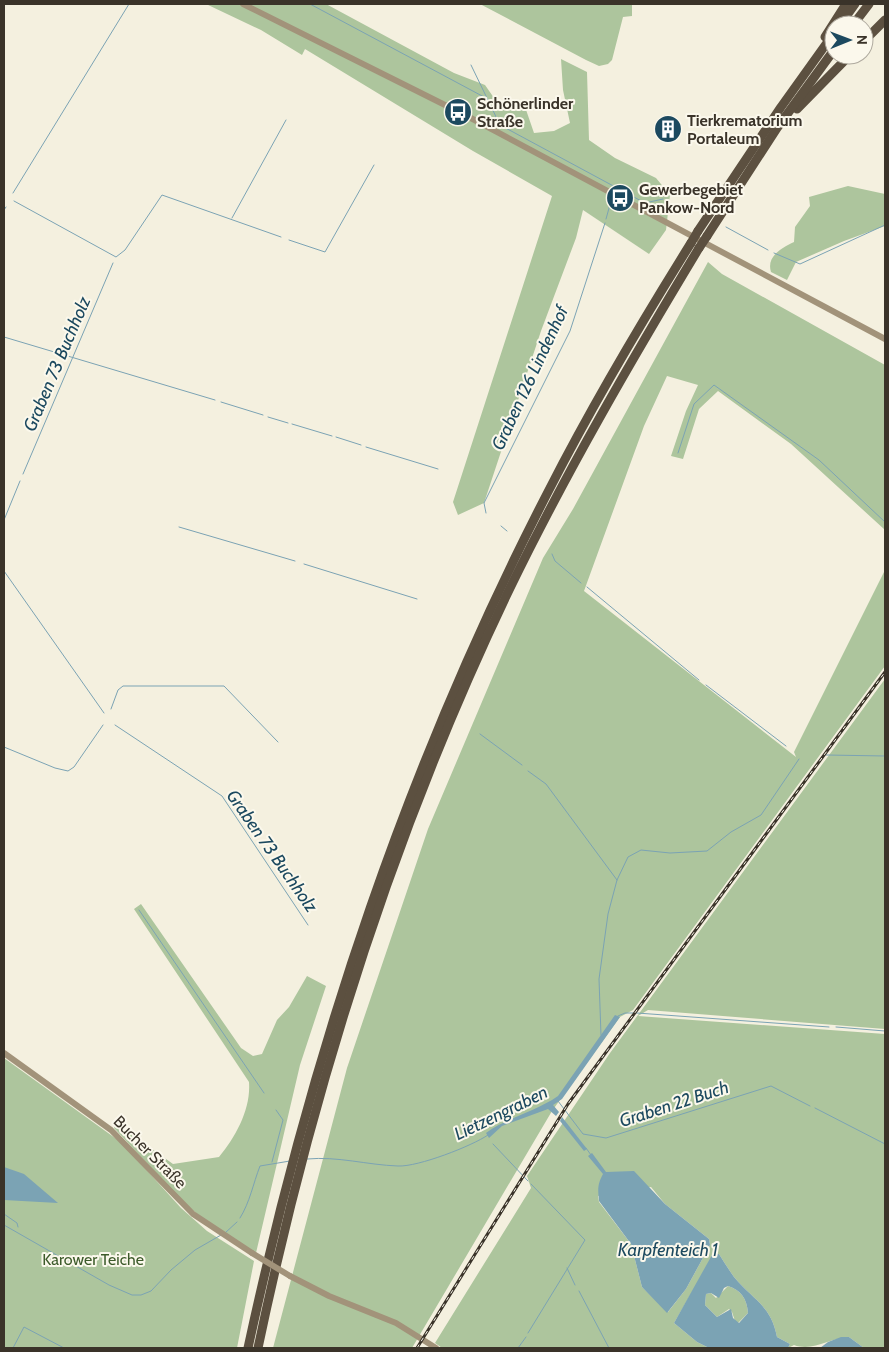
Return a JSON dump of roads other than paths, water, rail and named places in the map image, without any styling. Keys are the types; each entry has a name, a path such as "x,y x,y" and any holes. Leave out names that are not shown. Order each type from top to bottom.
{"highway":[{"path":"808,68 846,4"},
{"path":"847,15 855,4"},
{"path":"861,15 869,4"},
{"path":"874,31 885,20"},
{"path":"258,1348 281,1239 303,1155 340,1029 384,893 428,777 479,656 510,589 578,456 695,246 698,231 824,46"},
{"path":"248,1348 290,1166 334,1015 371,904 456,685 549,489 603,390 695,246 707,236 777,128 824,64"},
{"path":"777,128 840,65"}],"main road":[{"path":"242,4 468,116 885,339"},
{"name":"Bucher Straße","path":"4,1053 111,1130 179,1201 222,1234 290,1276 329,1296 396,1322 436,1348"}],"water":[{"path":"615,1015 620,1017 562,1099 553,1105 559,1112 556,1116 548,1109 502,1126 489,1138 486,1133 494,1127 558,1096"},
{"path":"562,1117 587,1149 584,1151 560,1121"},
{"name":"Karpfenteich 1","path":"592,1153 606,1172 634,1171 665,1204 709,1239 710,1245 686,1289 667,1313 642,1287 631,1244 599,1201 598,1188 603,1174 588,1156"},
{"path":"4,1167 24,1174 58,1203 4,1200"},
{"path":"719,1254 734,1277 766,1310 777,1337 790,1344 788,1348 709,1348 697,1342 674,1323 712,1255","holes":["728,1286 736,1290 745,1299 748,1313 739,1323 733,1318 731,1309 717,1317 705,1305 706,1294 711,1293 719,1298 724,1288"]},
{"path":"841,1337 849,1337 864,1348 820,1348 828,1342"}],"waterway":[{"path":"13,193 129,4"},
{"path":"310,4 484,97"},
{"path":"471,65 500,125 645,203 663,199"},
{"path":"232,218 286,120"},
{"path":"289,240 325,252 374,165"},
{"path":"14,201 116,257 125,250 162,195 281,237"},
{"name":"Graben 126 Lindenhof","path":"606,219 611,201"},
{"name":"Graben 126 Lindenhof","path":"486,513 484,503 570,331 605,223"},
{"name":"Graben 126 Lindenhof","path":"774,253 800,264 885,225"},
{"name":"Graben 126 Lindenhof","path":"726,227 768,250"},
{"name":"Graben 73 Buchholz","path":"23,474 113,263"},
{"path":"4,337 215,400"},
{"path":"678,453 694,404 714,385 819,460 885,522"},
{"path":"221,402 263,415"},
{"path":"268,417 288,423"},
{"path":"292,424 332,436"},
{"path":"336,437 361,445"},
{"path":"366,447 438,469"},
{"name":"Graben 73 Buchholz","path":"4,520 20,481"},
{"name":"Graben 126 Lindenhof","path":"501,526 507,531"},
{"path":"179,527 295,561"},
{"name":"Graben 126 Lindenhof","path":"552,554 555,561 581,583"},
{"path":"304,564 417,599"},
{"name":"Graben 73 Buchholz","path":"4,571 104,713"},
{"path":"587,587 699,680"},
{"path":"706,685 786,746"},
{"path":"111,709 118,690 123,686 224,686 278,742"},
{"path":"4,747 55,768 68,771 74,767 103,725"},
{"name":"Graben 73 Buchholz","path":"115,725 222,796 308,925"},
{"path":"480,734 522,765"},
{"path":"826,755 885,756"},
{"path":"601,1035 599,979 608,914 617,880 628,857 641,850 670,853 707,851 731,832 761,815 799,759"},
{"path":"528,771 546,784 617,880"},
{"path":"139,910 264,1093"},
{"name":"Lietzengraben","path":"618,1016 625,1013 637,1013 829,1027"},
{"name":"Lietzengraben","path":"836,1027 885,1031"},
{"name":"Graben 22 Buch","path":"558,1101 583,1134 606,1138 771,1086 810,1106"},
{"name":"Graben 22 Buch","path":"815,1108 885,1144"},
{"path":"272,1162 283,1120 276,1110"},
{"name":"Lietzengraben","path":"307,1159 319,1158 398,1166 407,1165 444,1155 470,1145 488,1135"},
{"path":"493,1144 528,1181"},
{"path":"586,1148 591,1155"},
{"name":"Lietzengraben","path":"240,1218 249,1199 260,1166 290,1161"},
{"path":"528,1333 585,1240 531,1184"},
{"path":"4,1214 17,1223 18,1227"},
{"name":"Lietzengraben","path":"225,1233 237,1222"},
{"name":"Lietzengraben","path":"4,1225 109,1285 132,1295 141,1295 151,1291 171,1270 195,1250 221,1235"},
{"path":"567,1268 575,1285"},
{"path":"579,1291 609,1348"},
{"path":"13,1348 24,1327 64,1348"},
{"path":"518,1348 526,1337"}],"railway":[{"path":"417,1348 568,1104 885,672"}],"place":[{"name":"Schönerlinder Straße","path":"458,112"},
{"name":"Tierkrematorium Portaleum","path":"668,129"},
{"name":"Gewerbegebiet Pankow-Nord","path":"620,198"}],"park label":[{"name":"Karower Teiche","path":"93,1259"}]}
